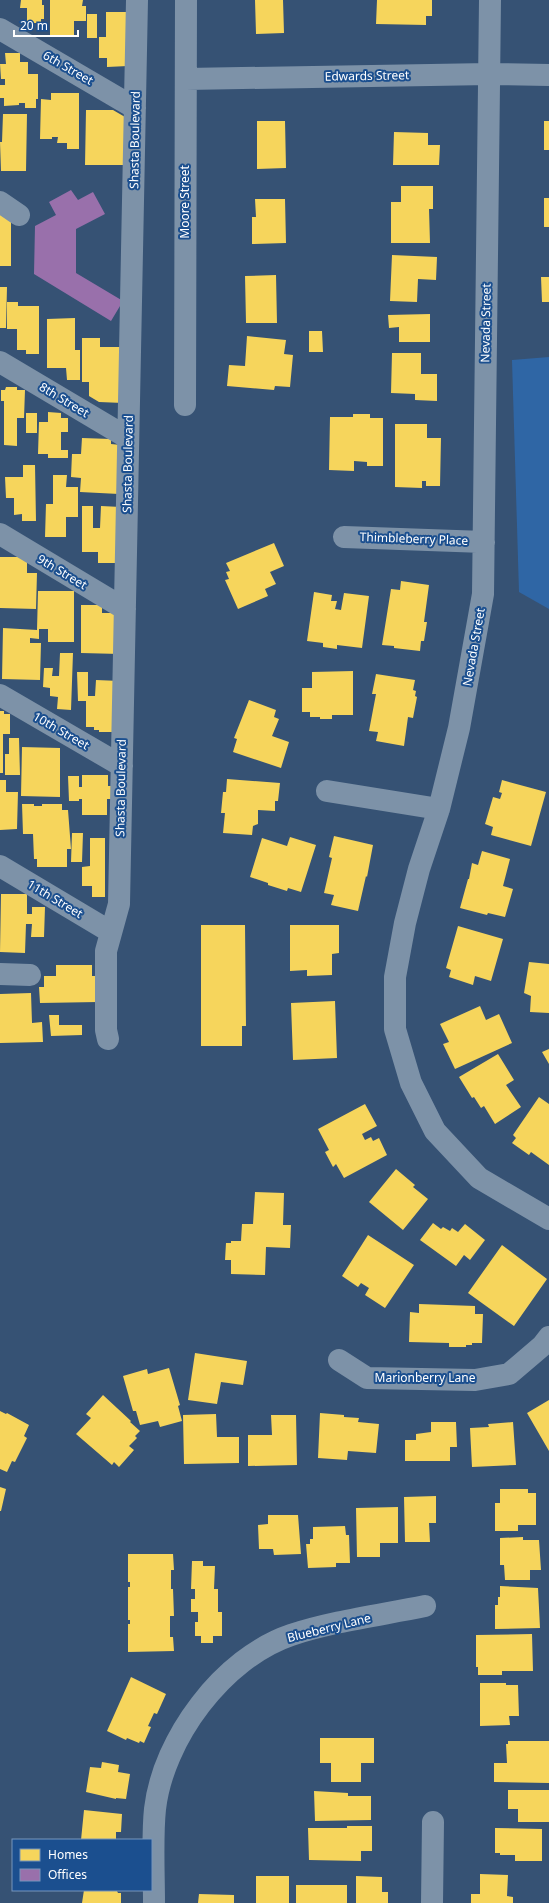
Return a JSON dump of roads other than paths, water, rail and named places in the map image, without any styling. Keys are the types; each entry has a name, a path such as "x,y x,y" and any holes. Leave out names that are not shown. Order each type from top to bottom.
{"street":[{"name":"Shasta Boulevard","path":"108,1039 106,1030 106,951 119,904 137,0"},
{"name":"Moore Street","path":"185,405 186,0"},
{"name":"Nevada Street","path":"490,0 483,594 471,668 459,728 439,808 419,869 405,923 395,977 395,1029 411,1083 435,1131 479,1178 549,1219"},
{"name":"6th Street","path":"0,29 135,108"},
{"name":"Edwards Street","path":"186,79 489,74 549,75"},
{"path":"0,202 18,215"},
{"name":"8th Street","path":"0,362 128,438"},
{"name":"9th Street","path":"0,534 125,609"},
{"name":"Thimbleberry Place","path":"344,537 484,542"},
{"name":"10th Street","path":"0,695 122,766"},
{"path":"327,791 439,808"},
{"name":"11th Street","path":"0,866 104,928 112,928"},
{"path":"0,974 30,975"},
{"name":"Marionberry Lane","path":"338,1360 367,1378 475,1380 509,1374 542,1346 549,1336"},
{"name":"Blueberry Lane","path":"154,1903 155,1809 162,1775 175,1743 193,1715 219,1684 241,1664 265,1648 290,1636 324,1627 425,1606"},
{"path":"432,1903 433,1822"}]}
